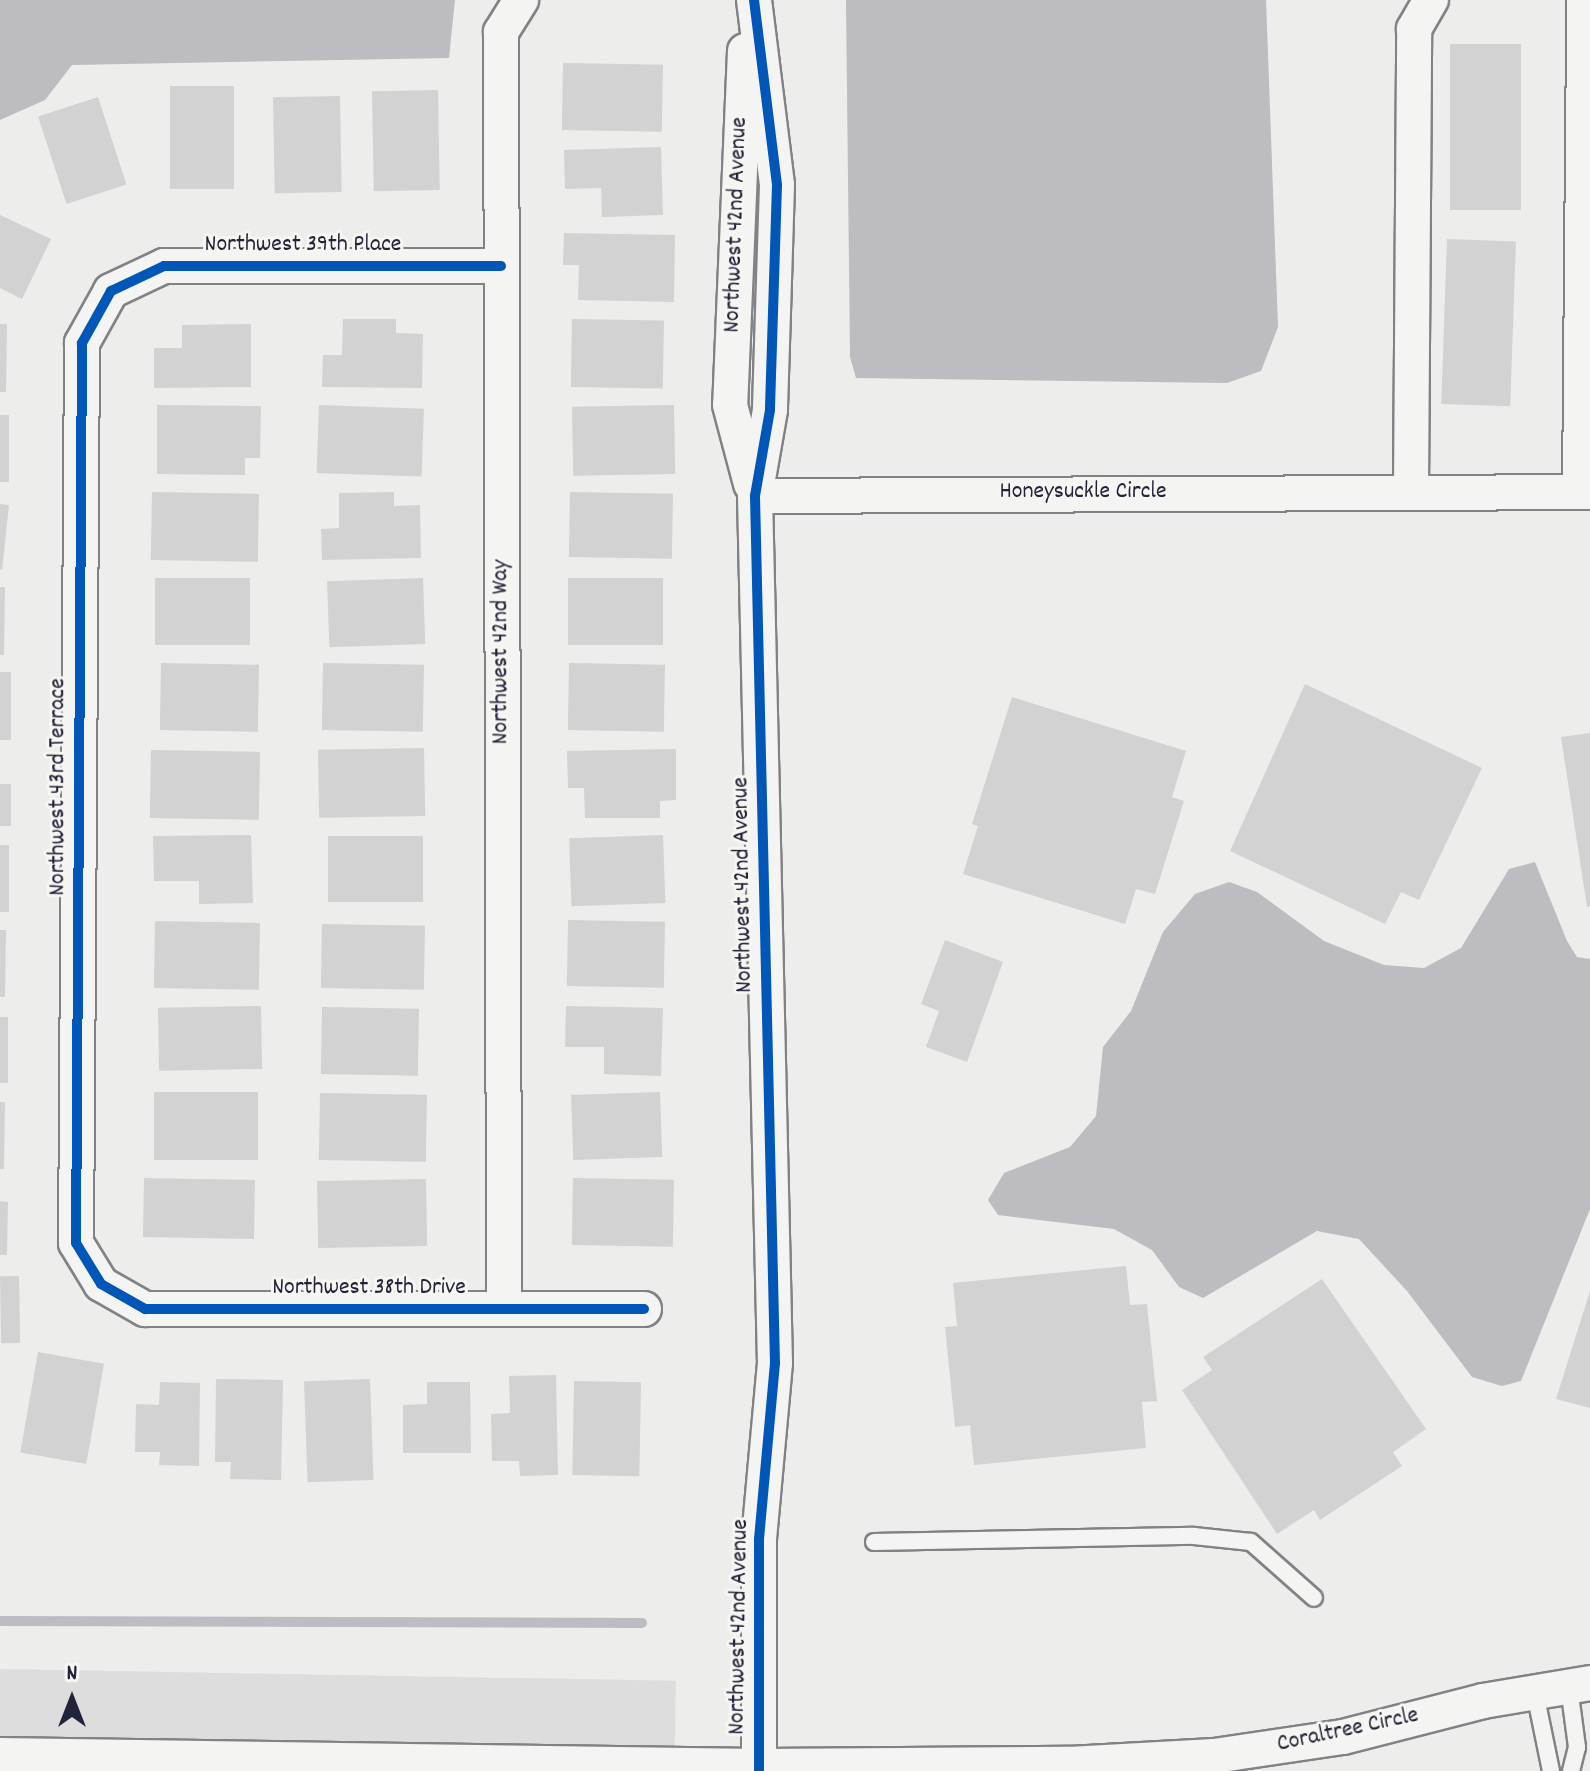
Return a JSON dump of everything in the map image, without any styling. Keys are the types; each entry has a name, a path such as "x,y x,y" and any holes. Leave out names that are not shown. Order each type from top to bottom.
{"street":[{"name":"Northwest 42nd Way","path":"504,1309 501,32 521,0"},
{"name":"Northwest 42nd Avenue","path":"751,0 734,235 730,405 755,496"},
{"name":"Northwest 42nd Avenue","path":"751,0 777,185 770,410 755,496 775,1363 759,1540 759,1769"},
{"path":"1411,490 1414,29 1431,0"},
{"path":"1584,0 1585,492"},
{"name":"Northwest 39th Place","path":"111,291 164,266 501,266"},
{"name":"Northwest 43rd Terrace","path":"101,1284 76,1243 82,343 111,291"},
{"name":"Honeysuckle Circle","path":"755,496 1411,490 1585,492"},
{"name":"Northwest 38th Drive","path":"101,1284 145,1309 644,1309"},
{"name":"Coraltree Circle","path":"0,1755 298,1764 759,1769 1069,1764 1214,1756 1343,1737 1580,1685"}],"lane":[{"path":"734,235 775,235"},
{"path":"874,1542 1194,1536 1251,1542 1314,1598"},
{"path":"1571,1771 1577,1747 1580,1685"},
{"path":"1535,1693 1551,1771"}],"shaded area":[{"path":"0,0 455,0 449,58 72,65 45,100 0,120"},
{"path":"846,0 1266,0 1278,327 1261,371 1227,383 856,378 850,357"},
{"path":"1535,862 1567,941 1577,957 1590,959 1590,1209 1521,1381 1502,1386 1472,1377 1407,1291 1359,1239 1317,1231 1203,1298 1179,1287 1152,1250 1114,1229 998,1215 988,1200 1004,1173 1070,1147 1096,1116 1103,1047 1131,1011 1163,932 1195,894 1229,882 1257,892 1324,941 1384,965 1424,968 1461,948 1509,869"},
{"path":"0,1669 676,1681 674,1771 0,1771"}],"building":[{"path":"1450,44 1521,44 1521,210 1450,210"},
{"path":"563,63 663,65 662,132 562,130"},
{"path":"170,86 234,86 234,189 170,189"},
{"path":"438,90 440,190 374,191 372,91"},
{"path":"340,96 342,192 275,193 273,97"},
{"path":"98,97 126,184 67,204 38,116"},
{"path":"661,147 663,215 602,217 601,188 565,189 564,150"},
{"path":"0,215 51,239 22,299 0,288"},
{"path":"564,233 675,235 674,302 578,300 579,265 563,265"},
{"path":"1447,239 1516,241 1510,406 1441,404"},
{"path":"343,319 396,319 396,333 423,334 422,388 322,387 323,355 342,355"},
{"path":"572,319 664,321 663,389 571,387"},
{"path":"0,324 7,324 6,392 0,392"},
{"path":"251,324 251,387 154,388 154,348 182,348 182,325"},
{"path":"157,405 261,406 260,458 245,458 245,475 157,474"},
{"path":"319,405 424,409 422,477 317,473"},
{"path":"674,405 675,474 573,476 572,407"},
{"path":"0,415 9,415 9,482 0,482"},
{"path":"152,492 259,494 258,562 151,560"},
{"path":"394,492 394,506 420,505 421,558 322,560 321,529 339,528 339,493"},
{"path":"570,492 673,494 672,559 569,557"},
{"path":"0,504 9,505 0,569"},
{"path":"155,578 250,578 250,645 155,645"},
{"path":"423,578 425,644 329,647 327,581"},
{"path":"568,578 663,578 663,645 568,645"},
{"path":"0,587 5,587 4,655 0,655"},
{"path":"161,663 259,665 258,732 160,730"},
{"path":"323,663 424,665 423,732 322,730"},
{"path":"569,663 665,665 664,732 568,730"},
{"path":"0,672 11,672 11,740 0,740"},
{"path":"1305,684 1482,768 1419,900 1401,892 1385,924 1230,851"},
{"path":"1012,697 1186,751 1172,797 1184,801 1155,894 1136,889 1125,924 963,874 978,826 972,824"},
{"path":"1590,733 1590,906 1587,907 1561,737"},
{"path":"424,748 425,816 319,818 318,750"},
{"path":"676,749 676,800 660,801 660,818 585,818 584,788 568,788 567,751"},
{"path":"151,750 260,752 259,820 150,818"},
{"path":"0,784 11,784 11,826 0,826"},
{"path":"251,835 253,903 199,904 199,881 154,881 153,836"},
{"path":"663,835 665,903 571,906 569,838"},
{"path":"328,836 423,836 423,902 328,902"},
{"path":"0,845 9,845 9,912 0,912"},
{"path":"568,920 665,922 664,988 567,986"},
{"path":"155,921 260,923 259,990 154,988"},
{"path":"322,924 425,926 424,990 321,988"},
{"path":"0,930 6,930 5,997 0,997"},
{"path":"945,940 1003,962 967,1062 926,1047 939,1011 921,1004"},
{"path":"261,1006 262,1069 159,1071 158,1008"},
{"path":"566,1006 663,1008 661,1076 604,1074 604,1047 565,1047"},
{"path":"322,1007 419,1009 418,1076 321,1074"},
{"path":"0,1017 8,1017 8,1083 0,1083"},
{"path":"154,1092 258,1092 258,1160 154,1160"},
{"path":"660,1092 662,1157 573,1160 571,1095"},
{"path":"320,1093 427,1095 426,1162 319,1160"},
{"path":"0,1102 5,1102 4,1169 0,1169"},
{"path":"144,1178 255,1180 254,1239 143,1237"},
{"path":"573,1178 674,1180 673,1247 572,1245"},
{"path":"426,1179 427,1246 318,1248 317,1181"},
{"path":"0,1201 8,1202 7,1255 0,1255"},
{"path":"1126,1266 1130,1305 1147,1304 1157,1401 1142,1402 1146,1448 974,1465 970,1425 955,1427 945,1327 957,1326 953,1283"},
{"path":"0,1276 19,1276 20,1343 1,1343"},
{"path":"1322,1279 1426,1429 1393,1452 1402,1466 1320,1520 1314,1510 1277,1534 1182,1390 1212,1370 1203,1357"},
{"path":"1590,1291 1590,1408 1556,1399"},
{"path":"38,1352 104,1364 86,1464 20,1452"},
{"path":"556,1375 558,1475 520,1476 519,1461 492,1461 491,1414 510,1413 509,1376"},
{"path":"216,1379 283,1380 281,1480 230,1479 231,1462 215,1462"},
{"path":"370,1379 374,1480 308,1482 304,1381"},
{"path":"574,1381 641,1382 639,1476 572,1475"},
{"path":"160,1382 200,1383 199,1466 159,1465 160,1452 135,1452 136,1404 159,1405"},
{"path":"427,1382 470,1382 471,1453 403,1453 403,1405 427,1404"}],"waterway":[{"path":"0,1621 642,1623"}],"cycle path":[{"path":"754,0 777,185 770,410 755,496 775,1363 759,1540 759,1771"},
{"path":"501,266 164,266 111,291 82,343 76,1243 101,1284 145,1309 644,1309"}]}
